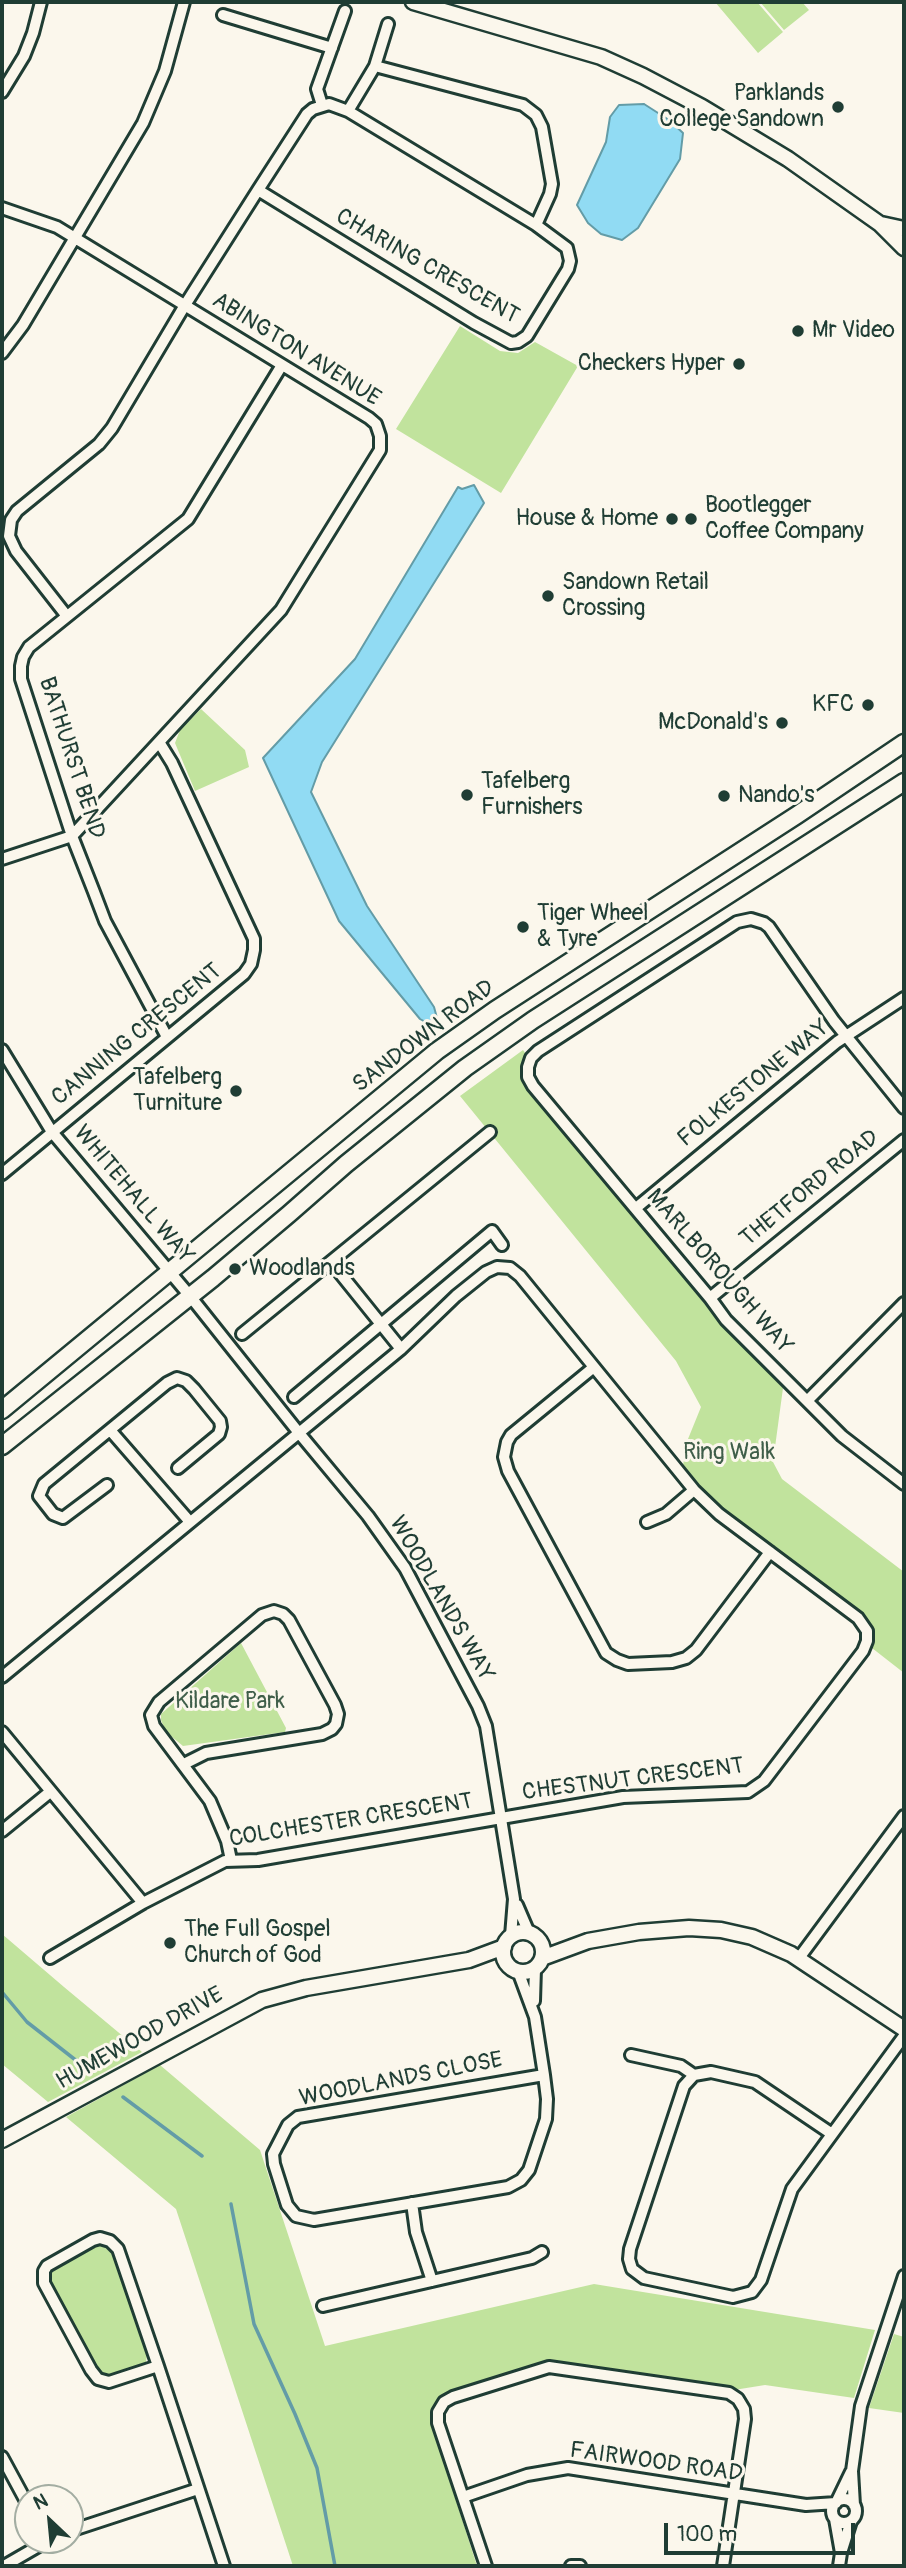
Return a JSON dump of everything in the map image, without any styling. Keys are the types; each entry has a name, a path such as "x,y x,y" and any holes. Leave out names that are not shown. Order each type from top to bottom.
{"main road":[{"name":"SANDOWN ROAD","path":"2,1410 437,1051 904,743"},
{"path":"2,1446 190,1296 465,1068 533,1020 904,782"}],"street":[{"path":"2,92 24,56 41,2"},
{"path":"2,353 23,325 132,144 165,71 184,2"},
{"path":"414,2 601,57 643,76 702,107 788,159 880,224 904,248"},
{"path":"66,615 16,551 5,529 17,511 99,444 112,428 185,305 307,114 322,105 317,89 345,11"},
{"path":"223,15 332,48"},
{"path":"348,111 375,66 388,24"},
{"path":"375,66 523,105 531,110 542,127 552,184 536,225"},
{"name":"CHARING CRESCENT","path":"258,190 474,323 512,343 527,336 568,269 570,261 567,248 536,225 348,111 337,106 322,105"},
{"name":"ABINGTON AVENUE","path":"2,208 49,224 74,238 376,424 380,436 380,450 281,610 72,836 2,859"},
{"path":"880,224 904,229"},
{"name":"BATHURST BEND","path":"167,1037 105,921 72,836 22,679 23,657 29,648 66,615 188,519 282,365"},
{"name":"CANNING CRESCENT","path":"2,1174 244,974 251,964 254,939 173,762 159,742"},
{"name":"MARLBOROUGH WAY","path":"846,1035 769,928 758,920 747,919 737,922 538,1051 531,1058 528,1077 726,1321 842,1436 904,1484"},
{"name":"FOLKESTONE WAY","path":"636,1208 846,1035 904,999"},
{"path":"846,1035 904,1108"},
{"name":"WHITEHALL WAY","path":"2,1050 52,1132 190,1296"},
{"path":"242,1334 490,1132"},
{"name":"THETFORD ROAD","path":"710,1298 904,1140"},
{"path":"294,1397 492,1231 502,1245"},
{"path":"331,1262 401,1349"},
{"name":"CHESTNUT CRESCENT","path":"299,1433 401,1349 476,1280 491,1269 504,1267 520,1276 694,1490 719,1514 862,1621 868,1636 863,1651 759,1785 741,1794 623,1797 502,1818"},
{"name":"WOODLANDS WAY","path":"190,1296 395,1551 478,1706 488,1734 514,1899 508,1942"},
{"path":"807,1401 904,1305"},
{"path":"594,1367 511,1436 504,1449 504,1457 508,1471 606,1653 628,1664 672,1662 686,1658 696,1650 770,1552"},
{"path":"107,1485 62,1518 53,1514 39,1496 44,1484 177,1377 186,1381 220,1421 221,1427 219,1434 178,1468"},
{"path":"110,1430 190,1522"},
{"path":"2,1677 299,1433"},
{"path":"647,1522 666,1514 694,1490"},
{"path":"184,1764 206,1753 322,1734 336,1724 338,1714 335,1705 289,1620 283,1614 274,1611 262,1615 155,1706 151,1716 154,1726 213,1807 227,1841 231,1860"},
{"path":"2,1732 143,1903"},
{"path":"2,1831 50,1792"},
{"path":"799,1958 904,1816"},
{"name":"COLCHESTER CRESCENT","path":"50,1958 143,1903 206,1869 231,1860 258,1860 502,1818"},
{"name":"WOODLANDS WAY","path":"514,1899 535,1938"},
{"path":"588,1941 538,1963 535,1938 588,1941 664,1929 705,1928 752,1937 799,1958 904,2029"},
{"name":"HUMEWOOD DRIVE","path":"2,2140 262,2000 306,1988 470,1961 522,1932 535,1938"},
{"path":"508,1942 512,1967"},
{"name":"HUMEWOOD DRIVE","path":"470,1961 512,1967 538,1963"},
{"name":"WOODLANDS CLOSE","path":"538,1963 535,2017 544,2075 547,2099 545,2119 529,2170 521,2180 508,2187 314,2220 290,2211 274,2164 274,2150 293,2120 305,2115 544,2075"},
{"name":"WOODLANDS CLOSE","path":"512,1967 535,2017"},
{"path":"832,2134 755,2082 711,2072 694,2075 684,2086 629,2249 632,2269 644,2278 733,2297 752,2292 761,2280 792,2189 904,2036"},
{"path":"631,2055 681,2066 694,2075"},
{"path":"412,2203 416,2232 432,2281"},
{"path":"158,2366 109,2382 98,2379 90,2370 44,2283 47,2266 93,2240 105,2239 115,2244 120,2253 158,2366 224,2566"},
{"path":"323,2306 532,2258 542,2252"},
{"path":"839,2566 851,2521 856,2513 852,2471 861,2406 904,2276"},
{"path":"486,2566 438,2423 441,2406 453,2397 549,2367 734,2396 742,2403 745,2419 723,2566"},
{"path":"2,2457 17,2484"},
{"name":"FAIRWOOD ROAD","path":"463,2497 527,2475 568,2468 806,2505 836,2502"},
{"path":"841,2553 833,2508 852,2471"},
{"path":"84,2526 198,2489"},
{"path":"836,2502 847,2500 854,2505"},
{"name":"FAIRWOOD ROAD","path":"806,2505 835,2518"},
{"path":"835,2518 842,2523 851,2521"},
{"path":"4,2566 24,2554"},
{"path":"570,2566 580,2566"}],"green space":[{"path":"715,2 757,2 783,32 758,53"},
{"path":"760,2 802,2 809,10 784,30"},
{"path":"460,326 500,351 518,353 535,342 578,366 501,493 396,429"},
{"path":"201,709 245,750 249,767 195,791 175,743 180,730"},
{"name":"Ring Walk","path":"523,1050 526,1054 520,1069 526,1085 722,1325 783,1388 773,1462 782,1479 904,1572 904,1673 872,1648 872,1629 865,1616 712,1500 683,1465 688,1439 701,1407 676,1361 460,1096"},
{"name":"Kildare Park","path":"241,1643 286,1728 285,1732 183,1746 166,1732 161,1714"},
{"path":"2,1934 142,2052 48,2102 2,2064"},
{"path":"160,2065 260,2150 325,2346 594,2284 875,2330 854,2398 765,2385 734,2390 547,2361 447,2393 433,2409 431,2421 477,2566 293,2566 176,2209 66,2117"},
{"path":"93,2243 105,2243 116,2254 148,2348 146,2362 108,2378 97,2370 48,2287 52,2268"},
{"path":"894,2334 904,2337 904,2413 869,2408"}],"water":[{"path":"644,104 683,133 680,159 638,228 622,240 601,234 588,223 577,205 606,142 610,117 619,105"},
{"path":"474,485 484,503 322,762 311,792 367,906 434,1007 437,1018 429,1024 420,1019 339,921 263,758 355,659 458,487 462,489"}],"waterway":[{"path":"2,1992 27,2022 87,2069"},
{"path":"123,2097 202,2156"},
{"path":"231,2204 254,2324 317,2468 335,2566"}],"place":[{"name":"Parklands College Sandown","path":"838,107"},
{"name":"Mr Video","path":"798,331"},
{"name":"Checkers Hyper","path":"739,364"},
{"name":"House & Home","path":"672,519"},
{"name":"Bootlegger Coffee Company","path":"691,519"},
{"name":"Sandown Retail Crossing","path":"548,596"},
{"name":"KFC","path":"868,705"},
{"name":"McDonald's","path":"782,723"},
{"name":"Tafelberg Furnishers","path":"467,795"},
{"name":"Nando's","path":"724,796"},
{"name":"Tiger Wheel & Tyre","path":"523,927"},
{"name":"Tafelberg Turniture","path":"236,1091"},
{"name":"Woodlands","path":"235,1269"},
{"name":"The Full Gospel Church of God","path":"170,1943"}]}
